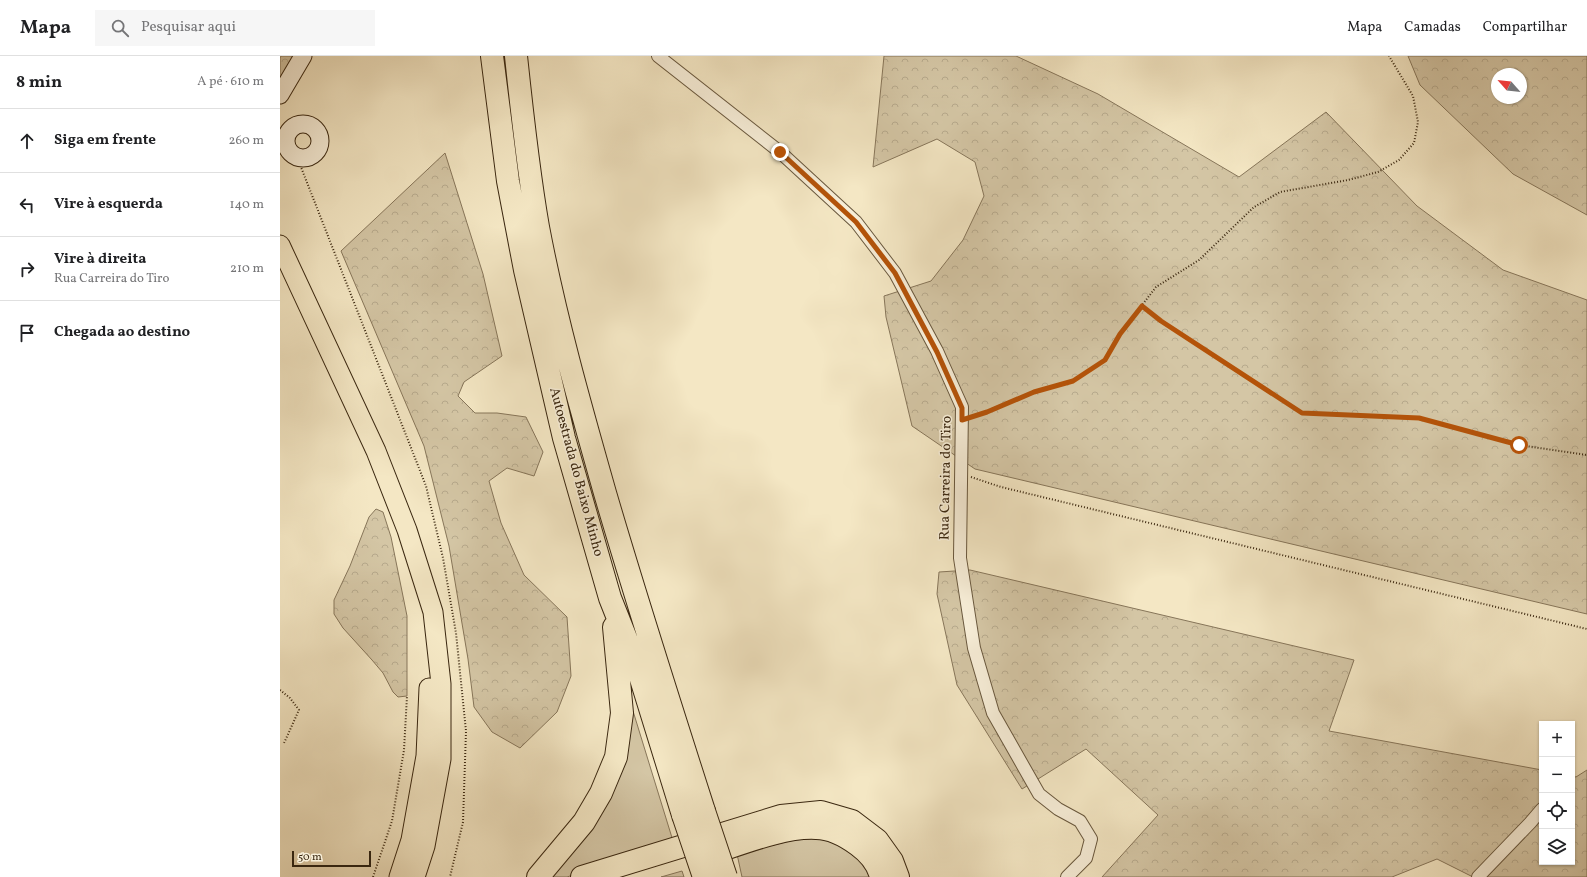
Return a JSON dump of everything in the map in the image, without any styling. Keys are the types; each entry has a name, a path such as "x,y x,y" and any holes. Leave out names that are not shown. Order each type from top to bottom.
{"highway":[{"name":"Autoestrada do Baixo Minho","path":"492,56 508,181 525,270 570,461 610,598 637,666 683,815 704,877"},
{"name":"Autoestrada do Baixo Minho","path":"516,56 525,141 538,227 557,317 580,408 648,637 726,877"},
{"path":"538,877 584,822 601,793 616,757 622,713 610,598"},
{"path":"582,877 781,816 821,812 852,821 878,840 892,861 898,877"},
{"path":"635,877 784,831 817,828 846,836 867,852 879,869 881,877"}],"main road":[{"path":"280,245 376,451 407,530 433,612 441,684 441,759 425,846 415,877"},
{"path":"399,877 411,840 426,756 429,683 423,613 407,530"}],"street":[{"path":"280,95 303,56"},
{"name":"Rua Carreira do Tiro","path":"658,56 780,152 856,222 898,279 937,352 962,408 960,558 974,648 993,713 1039,794 1058,809 1080,821 1091,839 1086,858 1067,877"},
{"path":"301,124 312,126 319,134 320,146 313,155 302,158 284,150 286,138 285,125 301,124"},
{"path":"1478,877 1539,812"}],"path":[{"path":"962,420 987,412 1034,392 1073,381 1105,360 1120,334 1156,288 1199,260 1254,207 1280,192 1371,174 1399,160 1414,143 1418,122 1413,96 1389,56"},
{"path":"1142,306 1161,321 1302,413 1419,418 1519,445 1587,455"},
{"path":"962,474 1001,487 1587,629"},
{"path":"280,690 290,698 299,710 284,743"},
{"path":"373,877 392,821 404,750 407,696"}],"green space":[{"path":"281,56 294,56 280,79 280,58"},
{"path":"884,56 1016,56 1098,94 1239,177 1326,112 1417,206 1503,270 1587,300 1587,614 975,469 912,426 886,317 884,296 931,281 963,240 984,196 975,162 937,139 873,167"},
{"path":"1408,56 1587,56 1587,215 1513,174 1420,85"},
{"path":"445,153 483,274 502,356 464,382 458,396 475,413 497,413 526,417 543,452 534,476 507,468 489,481 501,523 524,575 567,617 571,676 557,712 520,748 492,732 474,707 468,659 449,546 424,446 341,251"},
{"path":"376,509 383,512 391,537 407,616 407,696 398,697 393,692 383,673 343,628 334,614 334,600 350,566 369,517"},
{"path":"970,570 1354,660 1329,731 1539,769 1539,865 1575,865 1575,777 1587,770 1587,877 1473,877 1437,859 1392,877 1102,877 1158,815 1086,749 1022,789 957,685 937,594 939,572"},
{"path":"630,709 633,711 673,841 567,877 550,877"},
{"path":"822,838 845,848 858,857 871,877 742,877 737,854 794,840"},
{"path":"682,871 684,877 661,877"}],"route":[{"path":"780,152 856,222 895,273 937,352 962,408 962,420 987,412 1034,392 1073,381 1105,360 1120,334 1142,306 1161,321 1302,413 1419,418 1519,445"}]}
